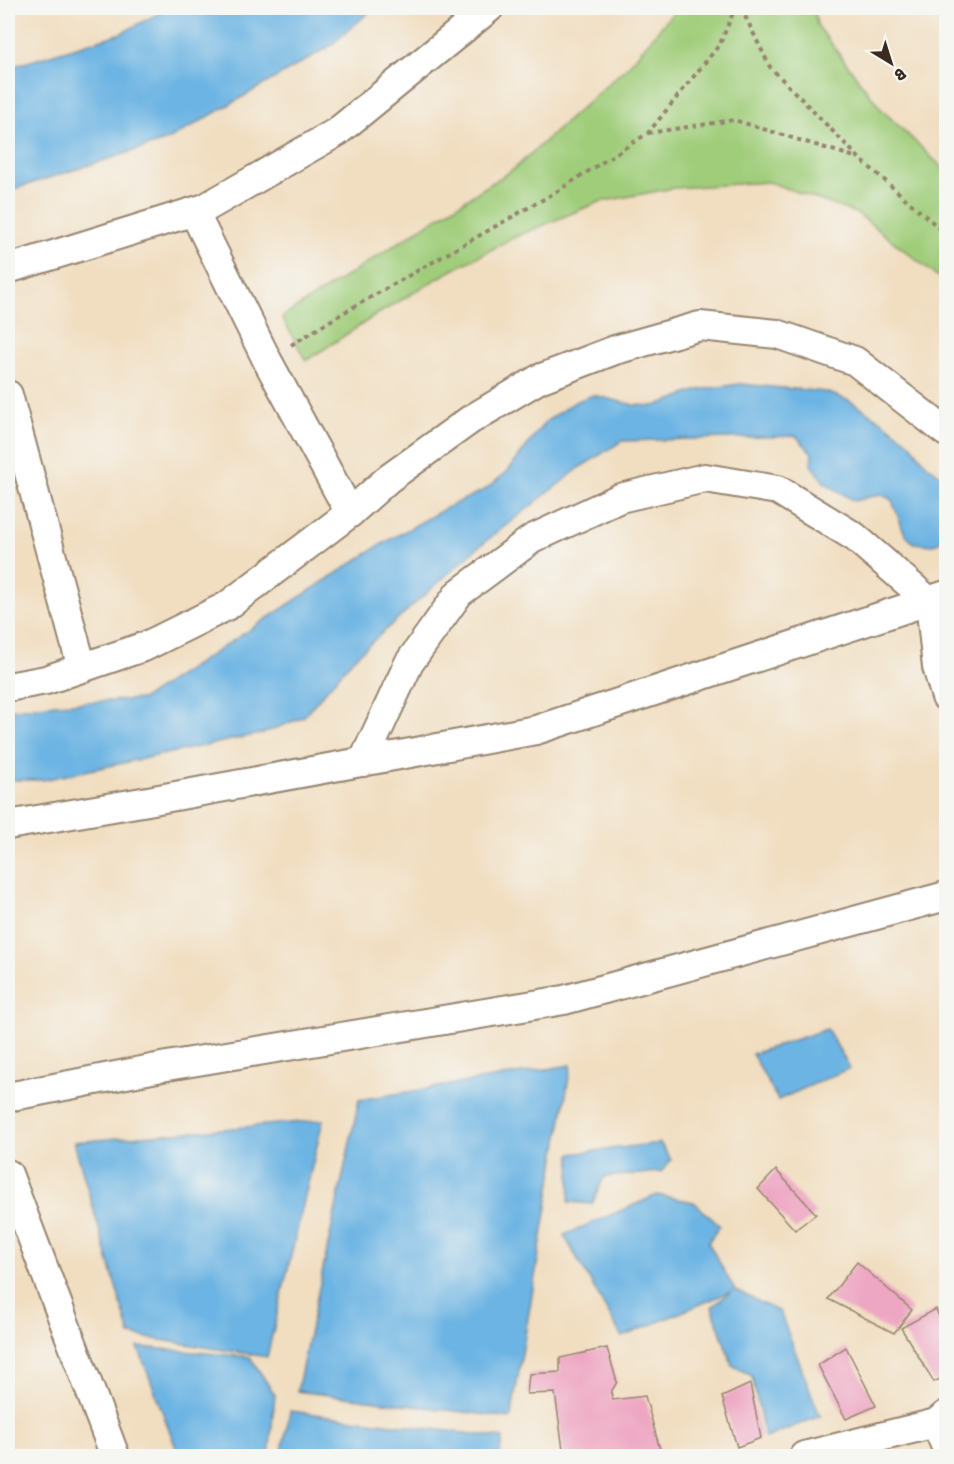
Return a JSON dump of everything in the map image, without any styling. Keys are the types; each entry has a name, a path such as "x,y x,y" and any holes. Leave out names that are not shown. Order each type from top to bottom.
{"street":[{"path":"8,269 206,208 337,132 489,8"},
{"path":"194,212 267,360 350,513"},
{"path":"8,687 46,680 146,646 227,606 350,513 388,478 470,420 539,379 615,350 700,326 777,334 855,362 946,432"},
{"path":"8,395 82,668"},
{"path":"363,762 409,663 459,593 532,539 620,498 705,478 778,490 855,537 938,599"},
{"path":"938,599 937,667 946,698"},
{"path":"8,825 536,730 938,599"},
{"path":"8,1097 167,1066 564,1000 946,896"},
{"path":"8,1174 115,1456"},
{"path":"804,1456 943,1428"}],"path":[{"path":"267,360 343,313 556,192 648,133 720,44 735,8"},
{"path":"741,8 770,67 859,158 946,234"},
{"path":"648,133 734,120 859,158"}],"green space":[{"path":"677,8 814,8 817,25 881,109 946,171 946,283 858,214 769,182 674,188 599,202 515,237 445,274 376,315 306,361 282,317 514,169 629,65"}],"water":[{"path":"168,8 374,8 329,47 168,140 8,191 8,68 122,33"},
{"path":"740,384 826,392 850,401 882,421 910,443 926,464 946,479 946,538 933,545 913,543 904,532 892,500 881,494 854,501 825,483 811,465 812,453 796,436 622,441 582,466 477,548 353,659 303,717 264,733 43,780 8,780 8,710 55,704 143,699 377,547 448,507 486,489 508,471 545,422 575,402 593,395 634,405 655,406 698,390"},
{"path":"827,1029 850,1068 778,1100 752,1054"},
{"path":"571,1065 511,1418 297,1391 359,1100"},
{"path":"323,1120 267,1357 130,1335 74,1142"},
{"path":"660,1143 671,1160 661,1172 604,1177 592,1204 569,1202 571,1154"},
{"path":"657,1195 694,1202 720,1226 708,1242 735,1290 780,1312 820,1416 765,1438 752,1376 732,1365 712,1307 732,1291 622,1337 564,1235"},
{"path":"138,1347 250,1357 275,1395 269,1456 179,1456"},
{"path":"290,1411 503,1438 499,1456 281,1456"}],"building":[{"path":"776,1170 816,1214 795,1230 758,1189"},
{"path":"857,1262 912,1310 894,1333 828,1299"},
{"path":"936,1309 946,1334 946,1376 934,1382 901,1328"},
{"path":"846,1347 876,1406 846,1419 818,1365"},
{"path":"607,1348 617,1382 611,1392 613,1400 645,1396 661,1453 648,1456 564,1456 555,1393 527,1394 529,1374 560,1372 560,1358"},
{"path":"750,1384 761,1438 737,1447 722,1397"}]}
